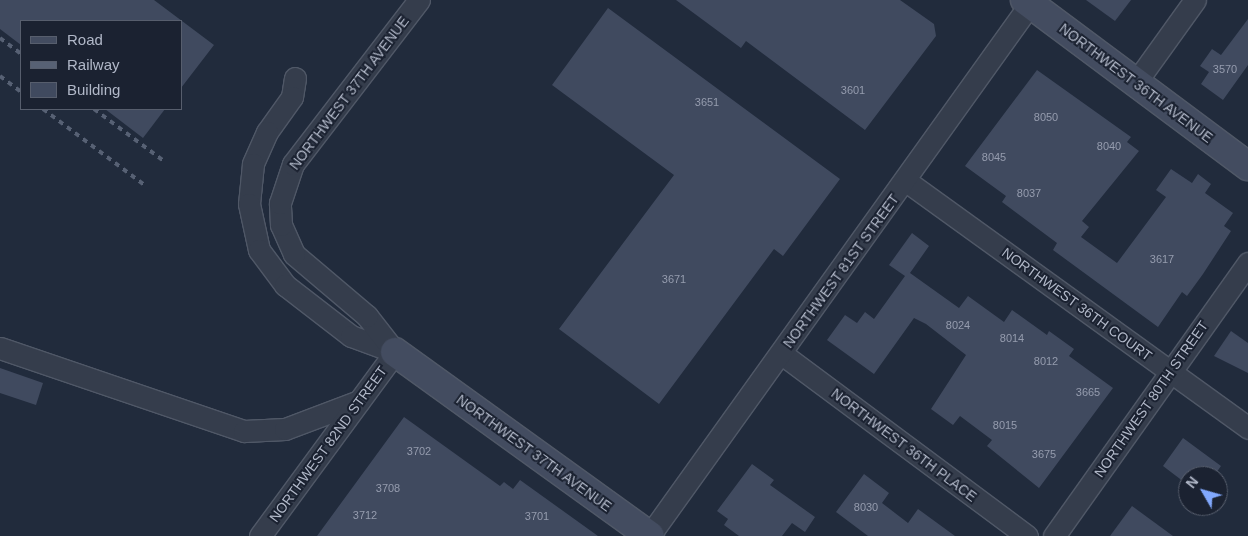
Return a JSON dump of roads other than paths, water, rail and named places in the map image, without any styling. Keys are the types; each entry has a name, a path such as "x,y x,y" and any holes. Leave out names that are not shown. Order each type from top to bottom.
{"street":[{"name":"NORTHWEST 37TH AVENUE","path":"395,352 367,316 294,254 281,225 280,203 293,164 419,0"},
{"path":"1136,82 1195,0"},
{"name":"NORTHWEST 36TH AVENUE","path":"1027,2 1248,166"},
{"name":"NORTHWEST 81ST STREET","path":"650,536 906,181 1027,2"},
{"name":"NORTHWEST 37TH AVENUE","path":"295,78 292,97 262,140 252,170 250,215 259,250 285,285 350,336 395,352 650,536"},
{"name":"NORTHWEST 36TH COURT","path":"906,181 1248,428"},
{"name":"NORTHWEST 80TH STREET","path":"1054,536 1248,263"},
{"path":"0,348 244,431 285,429 359,401"},
{"name":"NORTHWEST 82ND STREET","path":"260,536 395,352"},
{"name":"NORTHWEST 36TH PLACE","path":"782,354 1027,536"}],"railway":[{"path":"0,38 20,53"},
{"path":"0,76 20,91"},
{"path":"44,110 146,186"},
{"path":"95,110 165,162"}]}
